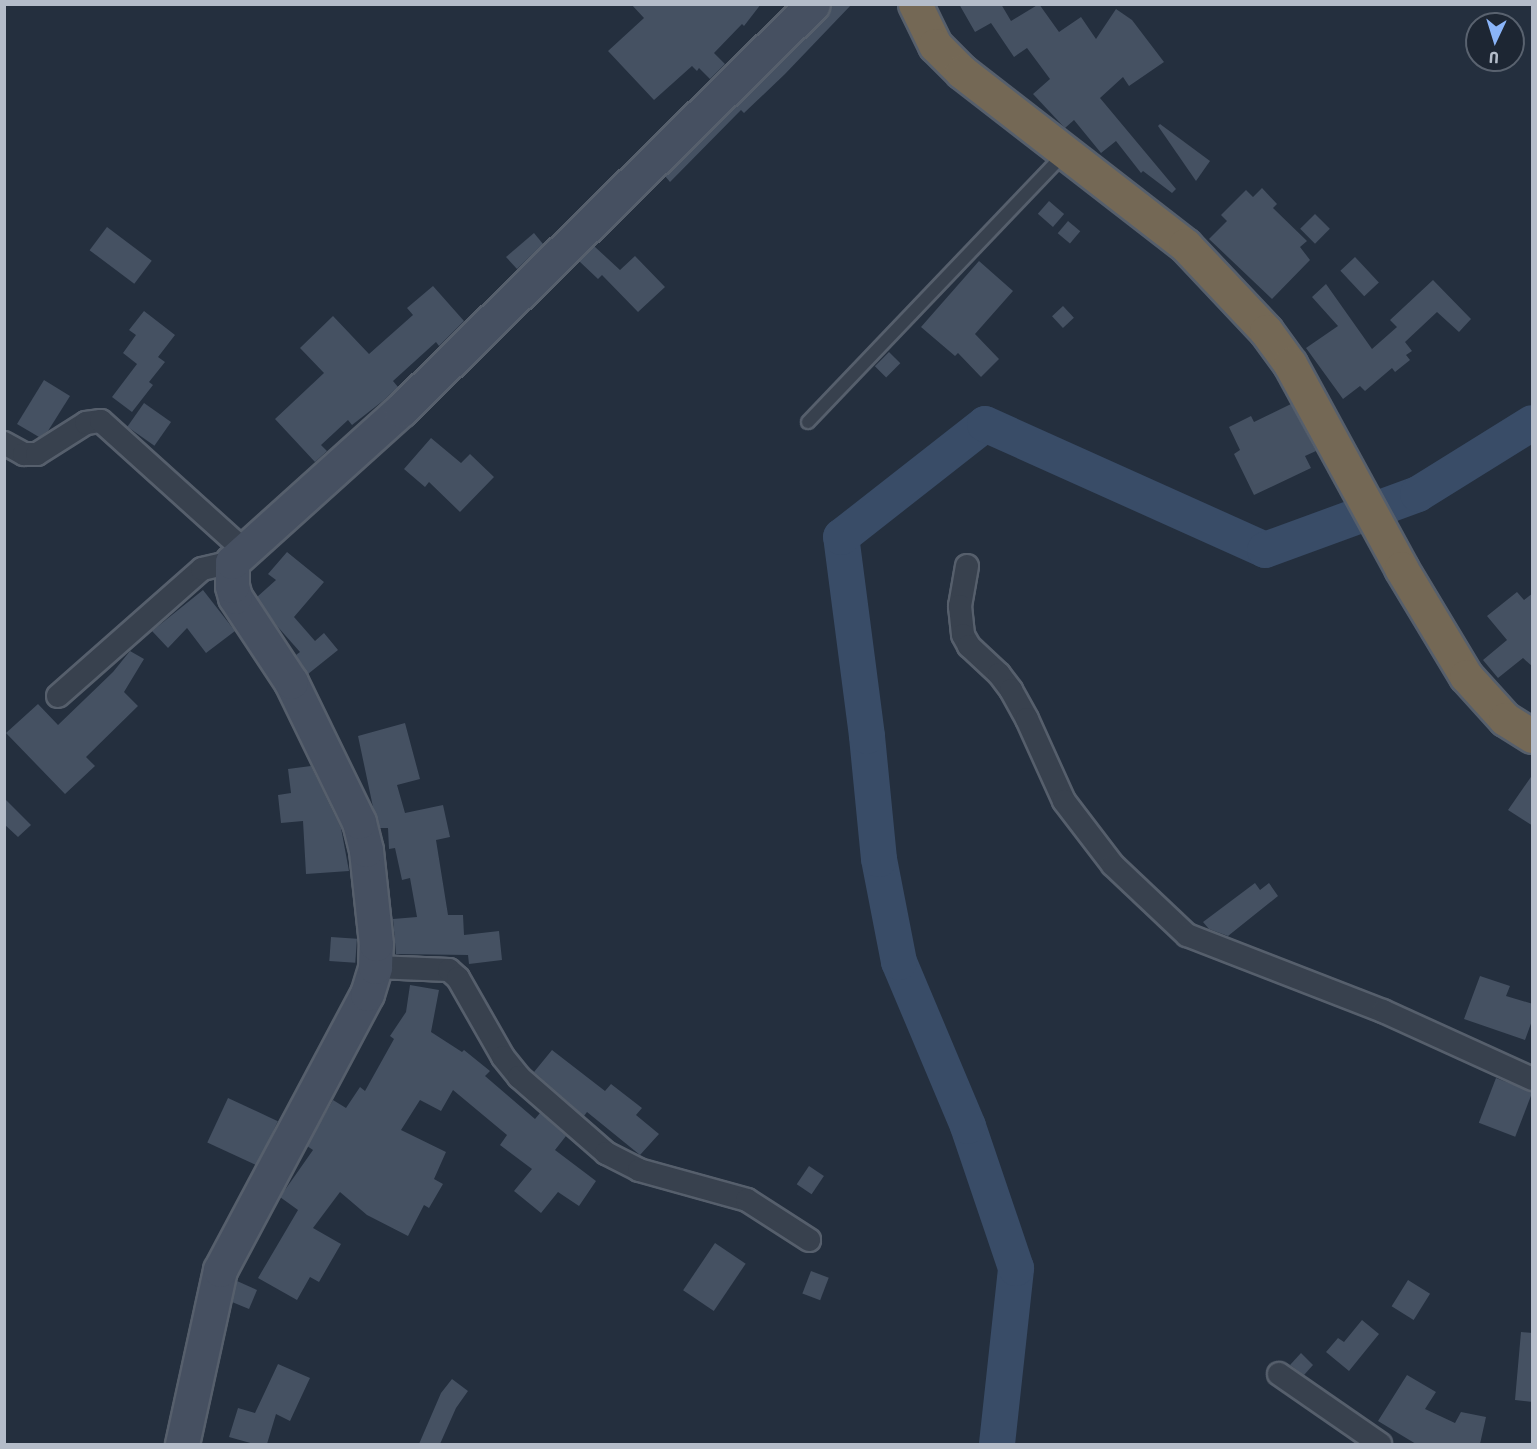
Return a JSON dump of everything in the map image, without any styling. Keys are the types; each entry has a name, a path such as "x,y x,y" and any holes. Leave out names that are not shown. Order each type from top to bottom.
{"highway":[{"path":"915,4 919,18 935,45 962,72 1185,245 1240,301 1290,364 1401,568 1466,676 1505,719 1533,736"}],"street":[{"path":"58,696 202,569 238,556 401,410 813,4"},
{"path":"4,443 24,454 37,454 86,423 101,421 238,556"},
{"path":"182,1444 220,1270 367,994 375,967 376,944 366,850 359,822 291,682 235,597 232,586 238,556"},
{"path":"967,566 960,606 963,635 969,646 999,674 1011,690 1027,719 1064,801 1113,866 1187,935 1383,1011 1533,1079"},
{"path":"375,967 449,970 458,978 503,1057 519,1077 606,1153 639,1170 747,1200 809,1239"},
{"path":"1279,1374 1380,1444"}],"lane":[{"path":"807,422 1065,154"}],"building":[{"path":"631,4 761,4 744,26 742,24 714,53 725,64 710,79 699,68 697,71 692,66 654,100 608,51 644,18"},
{"path":"831,4 852,4 785,74 744,113 741,110 670,182 665,176 826,17"},
{"path":"959,4 1001,4 1011,21 1039,4 1059,32 1081,17 1096,39 1116,9 1132,20 1164,62 1129,86 1123,77 1100,98 1176,189 1172,193 1143,171 1141,173 1116,141 1101,153 1074,120 1065,128 1033,94 1050,79 1027,48 1014,57 991,23 975,32"},
{"path":"1160,124 1210,161 1196,181 1158,126"},
{"path":"1262,188 1277,204 1273,208 1307,241 1300,247 1310,260 1272,299 1209,239 1227,221 1221,215 1246,190 1253,197"},
{"path":"1049,201 1064,214 1053,227 1038,214"},
{"path":"1315,214 1330,229 1315,244 1300,229"},
{"path":"1068,221 1080,231 1070,244 1058,233"},
{"path":"107,227 152,261 134,284 90,250"},
{"path":"534,233 543,244 517,269 506,257"},
{"path":"594,246 620,270 635,256 665,287 638,312 602,275 598,279 579,261"},
{"path":"1355,257 1379,283 1364,296 1340,271"},
{"path":"979,261 1013,291 975,334 999,359 981,377 958,353 955,356 921,327"},
{"path":"1433,280 1471,319 1459,332 1437,312 1405,342 1412,351 1406,355 1410,360 1395,372 1392,368 1365,391 1360,386 1343,399 1306,348 1338,326 1312,297 1326,284 1372,349 1397,327 1390,320"},
{"path":"433,286 464,321 439,346 436,342 393,381 398,387 384,400 352,425 348,420 321,445 327,451 315,462 275,419 324,373 300,348 333,316 369,354 413,315 407,308"},
{"path":"1063,306 1074,318 1063,328 1052,316"},
{"path":"144,311 175,335 158,357 165,362 149,382 153,385 132,412 112,397 137,364 123,353 136,335 129,330"},
{"path":"889,352 900,363 886,377 875,366"},
{"path":"44,380 70,396 48,431 39,437 17,424"},
{"path":"144,403 171,422 154,446 127,427"},
{"path":"1291,404 1316,451 1305,456 1311,468 1254,495 1234,454 1240,450 1229,427 1251,416 1254,422"},
{"path":"431,438 461,463 470,454 494,477 460,512 429,482 425,487 404,469"},
{"path":"287,552 324,582 294,617 315,641 324,633 338,650 308,674 296,655 300,652 277,626 257,597 276,580 268,574"},
{"path":"203,590 235,631 206,653 187,628 168,648 152,631"},
{"path":"1517,592 1524,600 1533,593 1533,667 1523,658 1498,678 1483,660 1507,640 1487,616"},
{"path":"130,651 144,659 124,692 138,706 86,757 95,766 65,794 6,733 38,704 58,725 113,672"},
{"path":"405,723 420,779 397,785 405,813 443,805 450,837 436,840 448,915 463,915 464,935 499,931 502,960 469,964 468,955 396,954 393,919 417,917 410,878 402,880 395,848 389,849 388,828 380,828 373,807 358,736"},
{"path":"311,766 341,828 349,871 306,874 303,821 281,823 278,795 291,793 288,769"},
{"path":"1533,774 1533,826 1508,810"},
{"path":"4,798 31,825 18,837 4,824"},
{"path":"1255,883 1260,890 1269,883 1278,896 1228,936 1209,929 1203,922"},
{"path":"331,937 357,939 355,963 329,961"},
{"path":"1480,976 1510,986 1506,996 1533,1004 1533,1018 1525,1040 1464,1019"},
{"path":"410,985 439,990 431,1032 462,1052 464,1050 490,1071 485,1076 535,1119 540,1113 566,1136 555,1150 596,1181 579,1206 558,1192 541,1213 514,1191 532,1169 500,1145 507,1135 453,1090 441,1111 420,1100 401,1130 446,1152 434,1179 443,1184 429,1208 424,1205 408,1236 367,1215 340,1192 313,1228 341,1244 319,1282 310,1277 297,1300 258,1278 298,1210 280,1197 313,1150 307,1146 333,1100 346,1108 360,1087 365,1091 394,1039 390,1036 406,1012"},
{"path":"552,1050 605,1091 611,1084 642,1108 636,1115 659,1134 640,1155 587,1112 584,1116 534,1072"},
{"path":"1496,1078 1532,1092 1515,1137 1479,1123"},
{"path":"228,1098 278,1121 257,1166 207,1142"},
{"path":"809,1166 824,1176 812,1194 797,1184"},
{"path":"715,1243 746,1264 714,1311 683,1290"},
{"path":"811,1271 829,1278 820,1300 802,1293"},
{"path":"1408,1280 1430,1294 1414,1320 1392,1306"},
{"path":"237,1281 257,1290 249,1309 232,1302"},
{"path":"1362,1320 1379,1334 1349,1371 1326,1352 1338,1338 1344,1342"},
{"path":"1521,1332 1533,1333 1533,1402 1515,1400"},
{"path":"1301,1353 1313,1365 1304,1375 1290,1365"},
{"path":"278,1364 310,1378 290,1421 276,1414 267,1444 254,1444 229,1437 238,1408 255,1413"},
{"path":"1407,1375 1436,1392 1425,1409 1455,1423 1461,1412 1486,1417 1480,1444 1416,1444 1378,1421"},
{"path":"452,1379 468,1391 456,1408 440,1444 419,1444 441,1393"}],"waterway":[{"path":"997,1444 1016,1268 968,1126 899,962 879,859 867,736 841,537 985,424 1265,550 1418,494 1532,423"}]}
